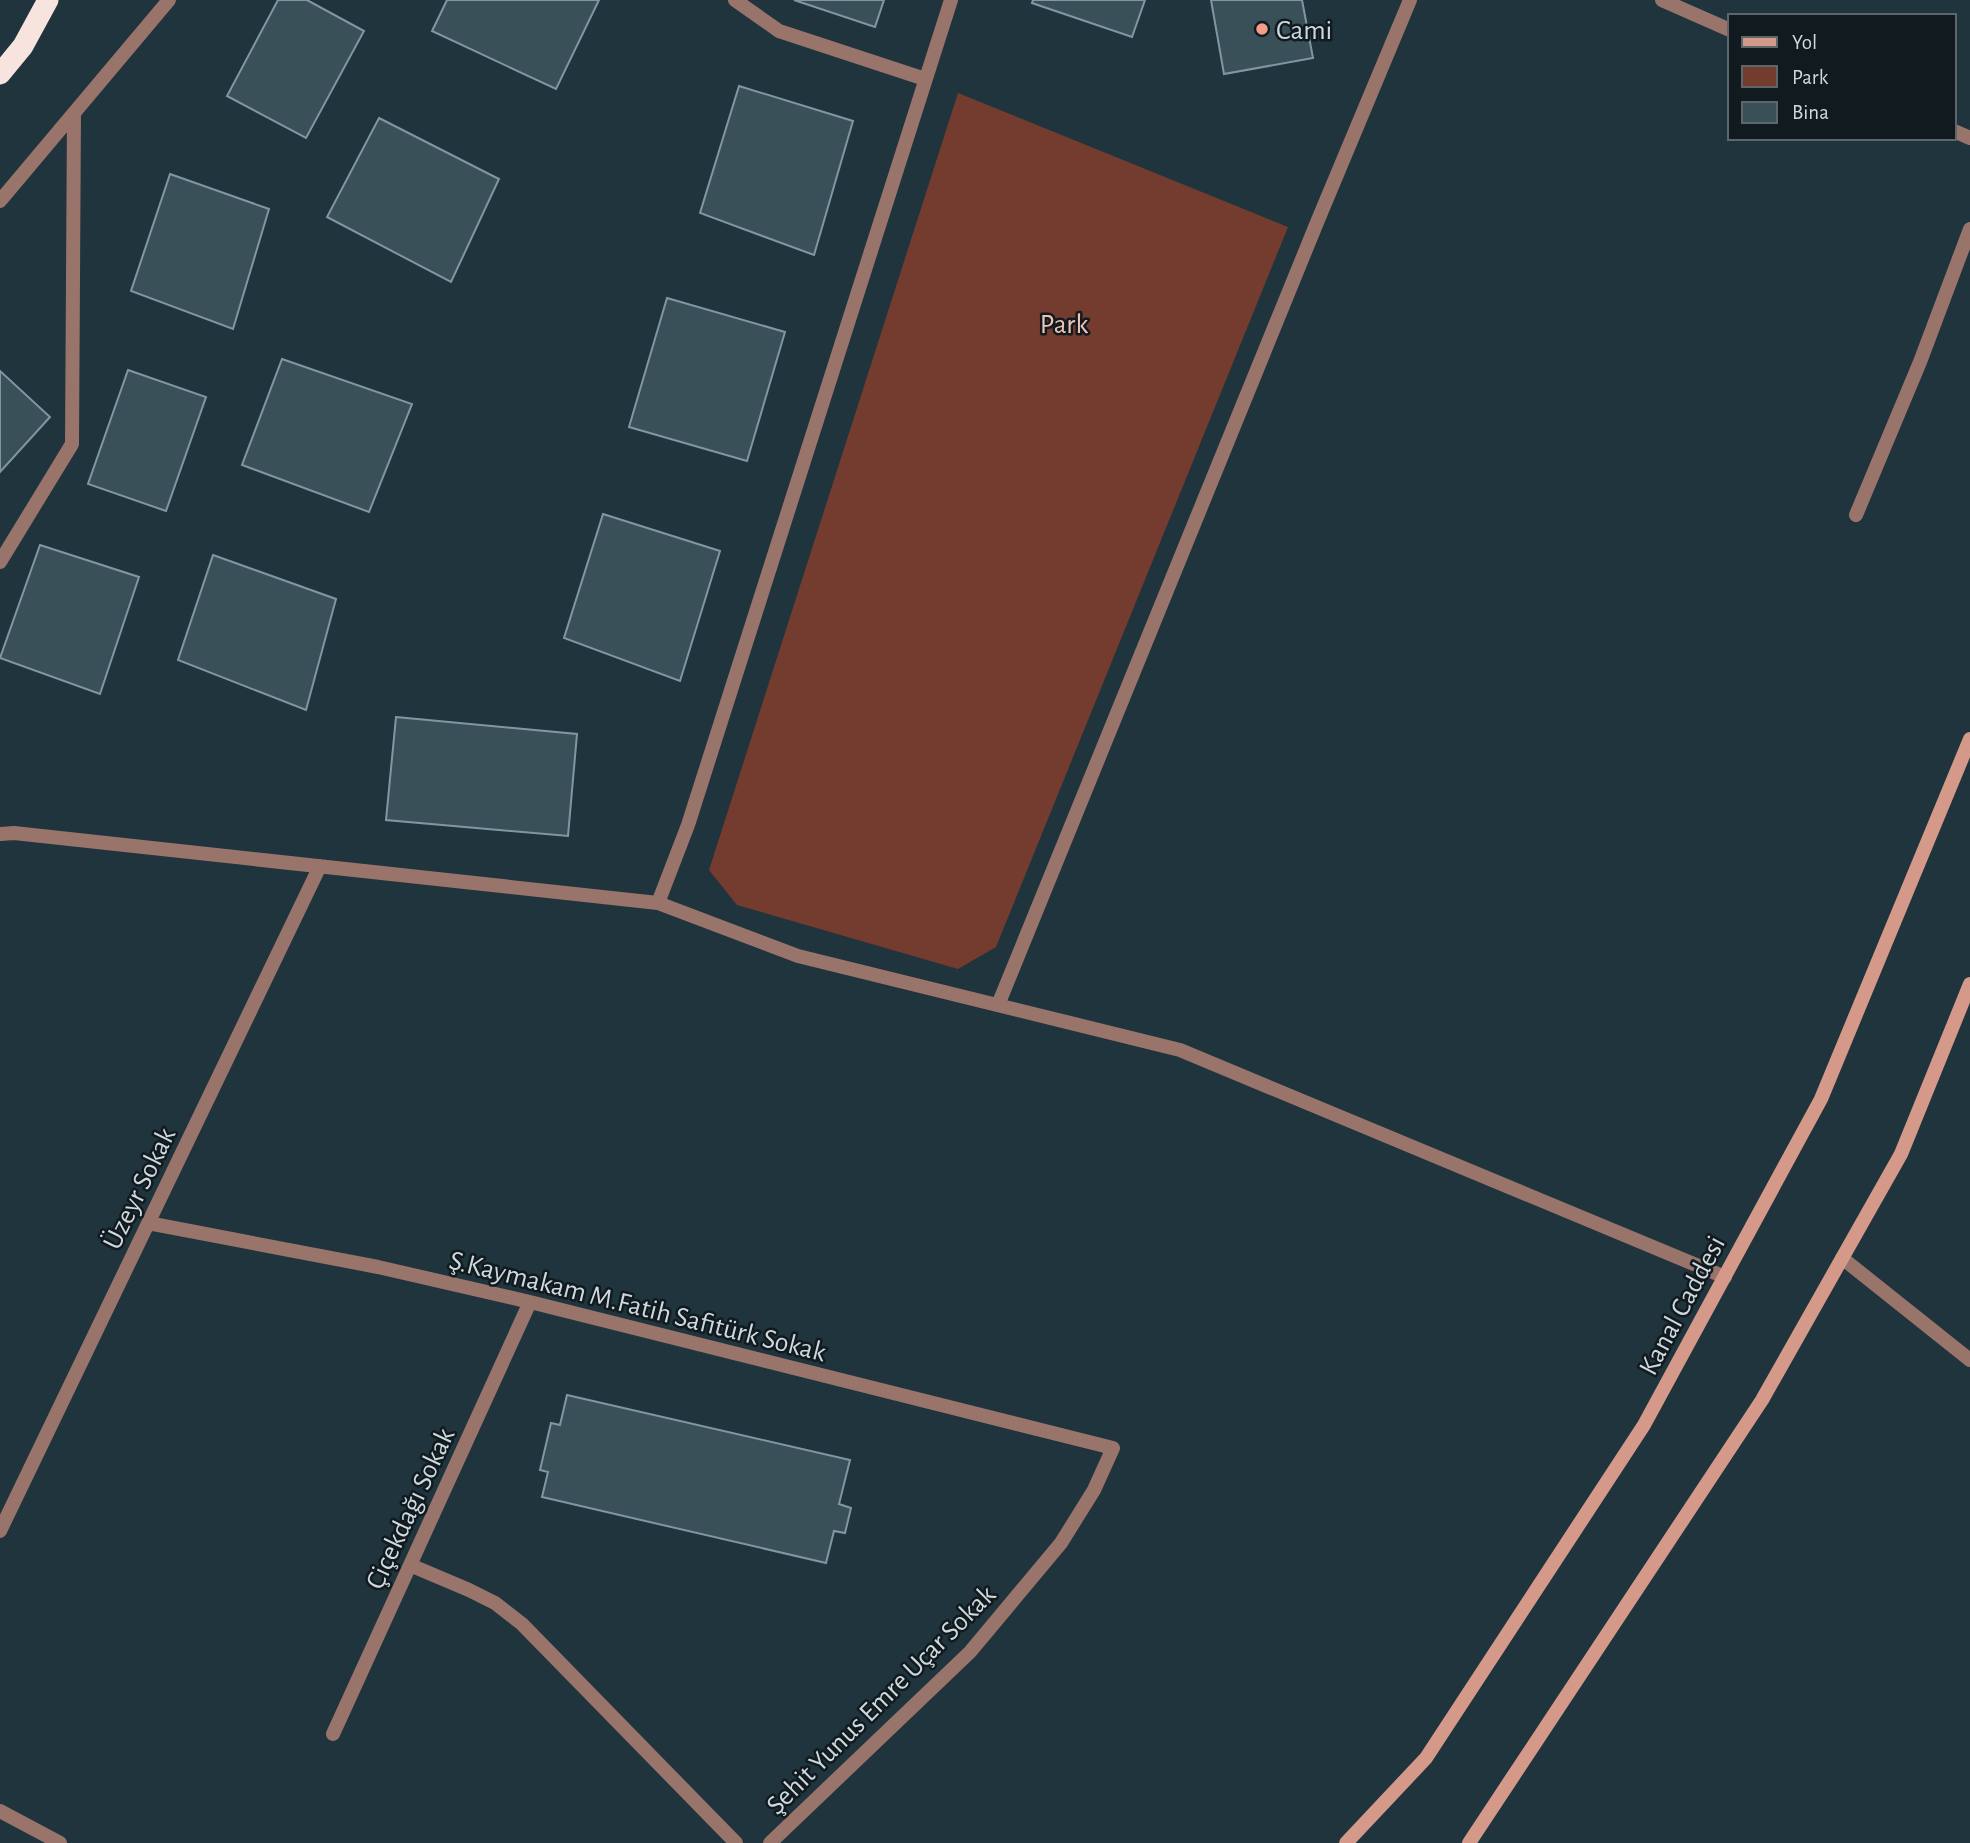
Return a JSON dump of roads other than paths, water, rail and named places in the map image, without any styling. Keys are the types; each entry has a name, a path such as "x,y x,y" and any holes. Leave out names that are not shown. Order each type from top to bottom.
{"highway":[{"path":"0,74 23,47 48,0"}],"main road":[{"name":"Kanal Caddesi","path":"1346,1843 1426,1758 1644,1425 1821,1099 1970,739"},
{"path":"1469,1843 1762,1400 1901,1154 1970,984"}],"street":[{"path":"0,201 169,0"},
{"path":"734,0 779,31 925,79"},
{"path":"658,903 688,825 951,0"},
{"path":"998,1006 1410,0"},
{"path":"1662,0 1728,29"},
{"path":"0,562 72,444 74,113"},
{"path":"1856,515 1920,362 1970,229"},
{"path":"0,834 14,832 658,903 799,956 1180,1050 1725,1277"},
{"name":"Üzeyr Sokak","path":"0,1531 320,866"},
{"name":"Ş.Kaymakam M.Fatih Safitürk Sokak","path":"148,1223 378,1267 530,1302 1113,1448"},
{"path":"1842,1258 1970,1360"},
{"name":"Çiçekdağı Sokak","path":"332,1734 530,1302"},
{"name":"Şehit Yunus Emre Uçar Sokak","path":"770,1843 970,1652 1061,1543 1094,1490 1113,1448"},
{"path":"410,1565 495,1603 522,1624 736,1843"},
{"path":"0,1811 60,1843"}],"place":[{"name":"Cami","path":"1262,29"}],"park label":[{"name":"Park","path":"1064,323"}]}
